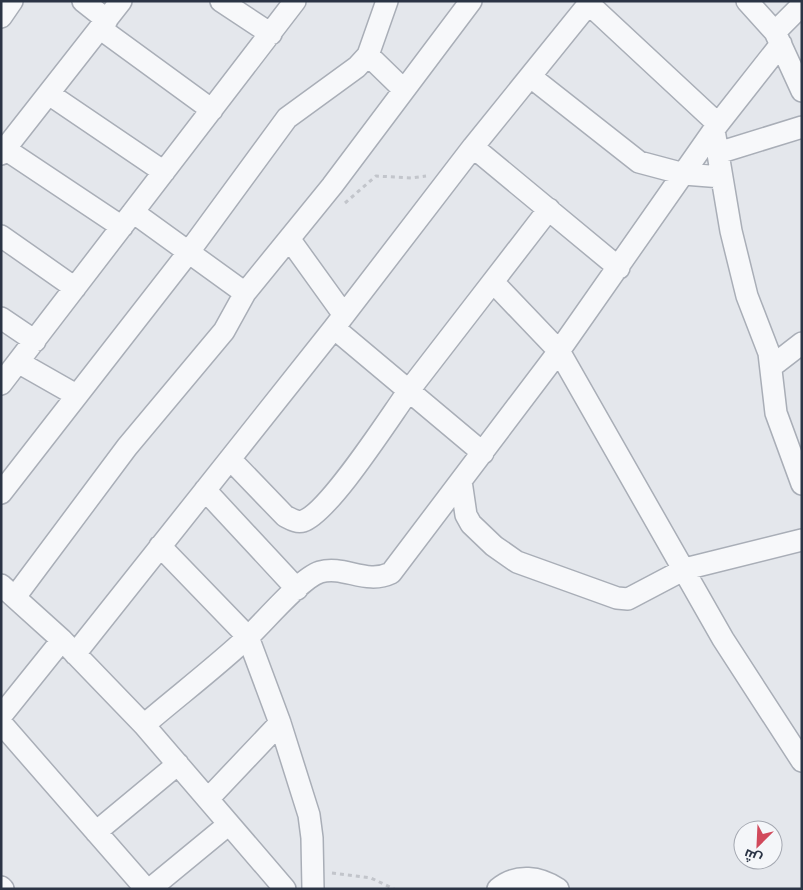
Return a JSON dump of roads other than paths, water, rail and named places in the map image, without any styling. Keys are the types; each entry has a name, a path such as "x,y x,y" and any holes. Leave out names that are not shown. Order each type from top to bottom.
{"street":[{"path":"1,17 12,1"},
{"path":"84,1 104,24 212,110"},
{"path":"121,1 3,151 188,253 245,293"},
{"path":"221,1 271,34"},
{"path":"1,384 295,1"},
{"path":"1,493 188,253 287,118 357,67 368,55 387,1"},
{"path":"285,889 144,725 68,647 8,591 224,331 245,293 290,240 471,1"},
{"path":"747,1 778,38 802,91"},
{"path":"1,716 68,647 160,546 339,322 473,147 590,3 716,127 718,153 731,230 746,296 769,353 776,413 802,484"},
{"path":"144,725 248,637 307,579 320,572 334,571 380,579 391,573 559,352 802,5"},
{"path":"368,55 404,90"},
{"path":"531,77 626,154 639,162 684,174 722,177"},
{"path":"49,94 164,172"},
{"path":"718,153 802,127"},
{"path":"473,147 619,268"},
{"path":"230,459 286,516 295,521 303,521 312,515 342,484 409,391 549,209"},
{"path":"1,236 75,288"},
{"path":"290,240 339,322 409,391 482,453"},
{"path":"493,282 559,352 723,639 802,761"},
{"path":"1,318 35,341"},
{"path":"772,367 802,343"},
{"path":"18,362 76,395"},
{"path":"462,481 466,515 471,524 494,546 517,562 617,598 628,599 684,569 802,540"},
{"path":"205,490 297,589"},
{"path":"160,546 248,637 280,723 309,815 313,880"},
{"path":"1,723 146,889"},
{"path":"208,799 280,723"},
{"path":"96,832 178,764"},
{"path":"150,889 229,824"},
{"path":"498,889 527,877 544,880 558,889"}]}
